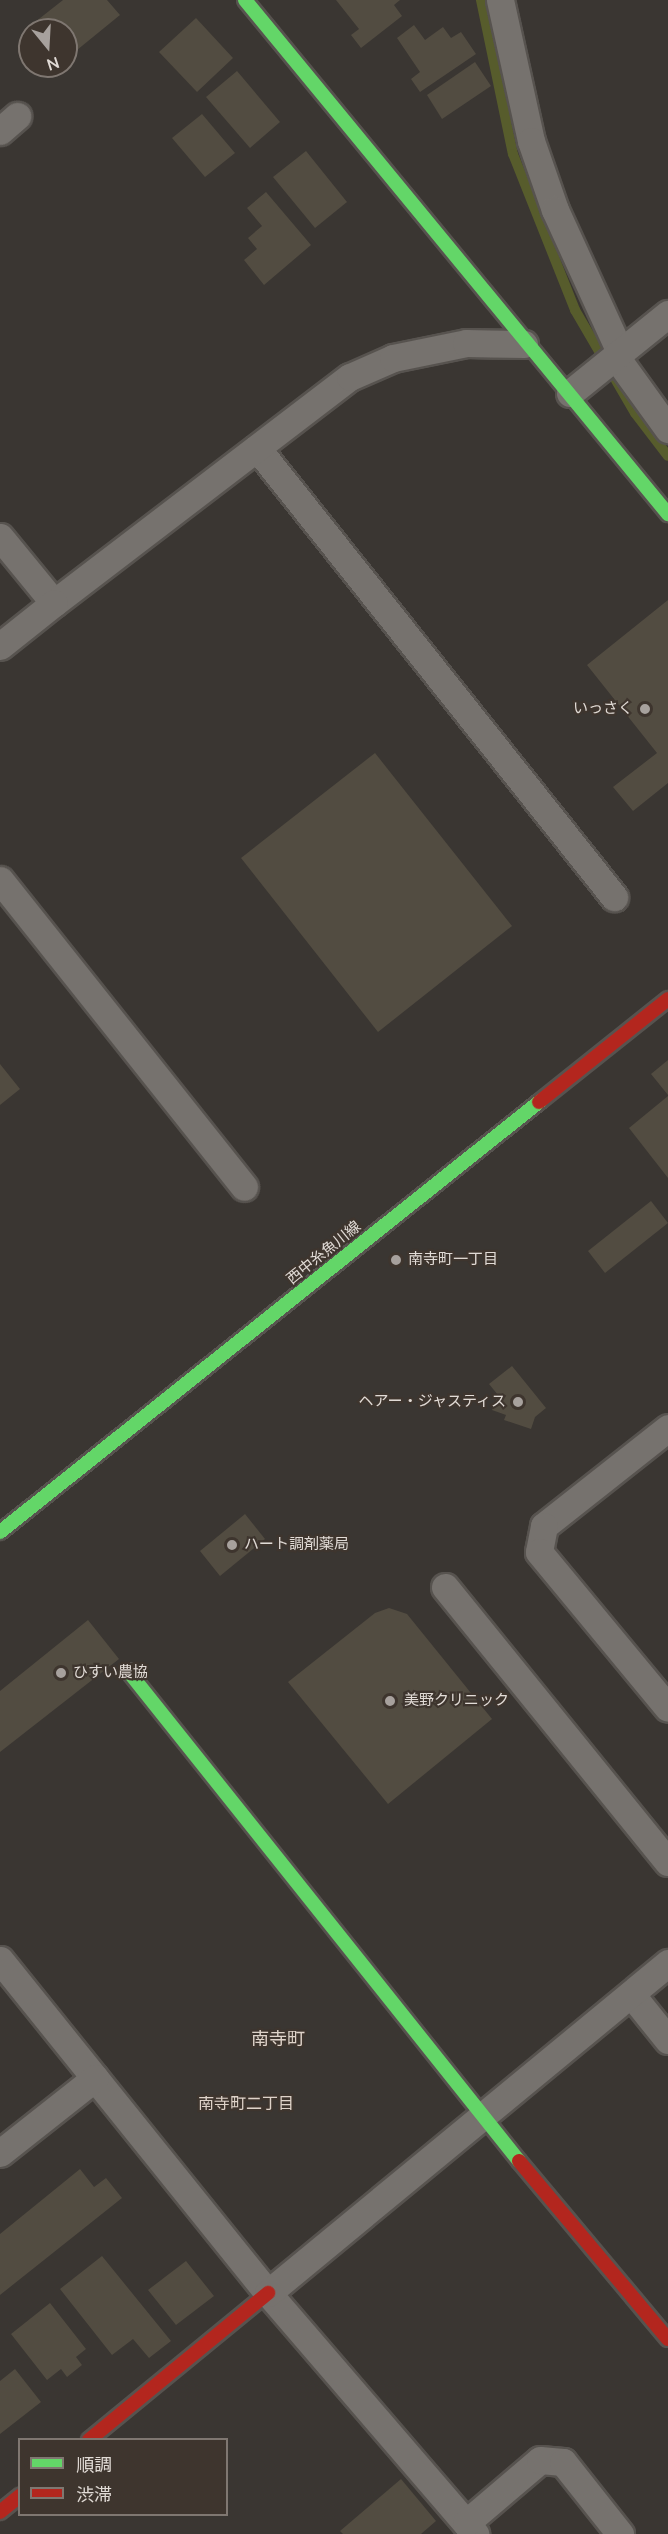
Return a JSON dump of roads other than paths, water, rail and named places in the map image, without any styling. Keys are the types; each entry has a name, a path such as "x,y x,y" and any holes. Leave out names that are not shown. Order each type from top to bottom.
{"street":[{"path":"245,0 524,344 570,393 668,514"},
{"path":"500,0 531,141 555,210 618,356 668,429"},
{"path":"570,393 668,314"},
{"path":"0,646 350,377 393,358 466,343 524,344"},
{"path":"257,448 614,897"},
{"path":"0,537 54,603"},
{"path":"0,880 244,1187"},
{"name":"西中糸魚川線","path":"0,1532 668,999"},
{"path":"668,1428 544,1526 539,1552 668,1708"},
{"path":"445,1587 668,1862"},
{"path":"128,1671 482,2117 668,2339"},
{"path":"0,1960 268,2293 470,2529 540,2460 563,2462 620,2534"},
{"path":"90,2438 668,1963"},
{"path":"631,1994 668,2040"},
{"path":"0,2153 95,2078"},
{"path":"0,2512 18,2498"}],"waterway":[{"path":"481,0 513,154 575,310 635,413 668,456"}],"place":[{"name":"いっさく","path":"645,709"},
{"name":"南寺町一丁目","path":"396,1260"},
{"name":"ヘアー・ジャスティス","path":"518,1402"},
{"name":"ハート調剤薬局","path":"232,1545"},
{"name":"ひすい農協","path":"61,1673"},
{"name":"美野クリニック","path":"390,1701"}],"district":[{"name":"南寺町","path":"278,2039"},
{"name":"南寺町二丁目","path":"246,2104"}]}
